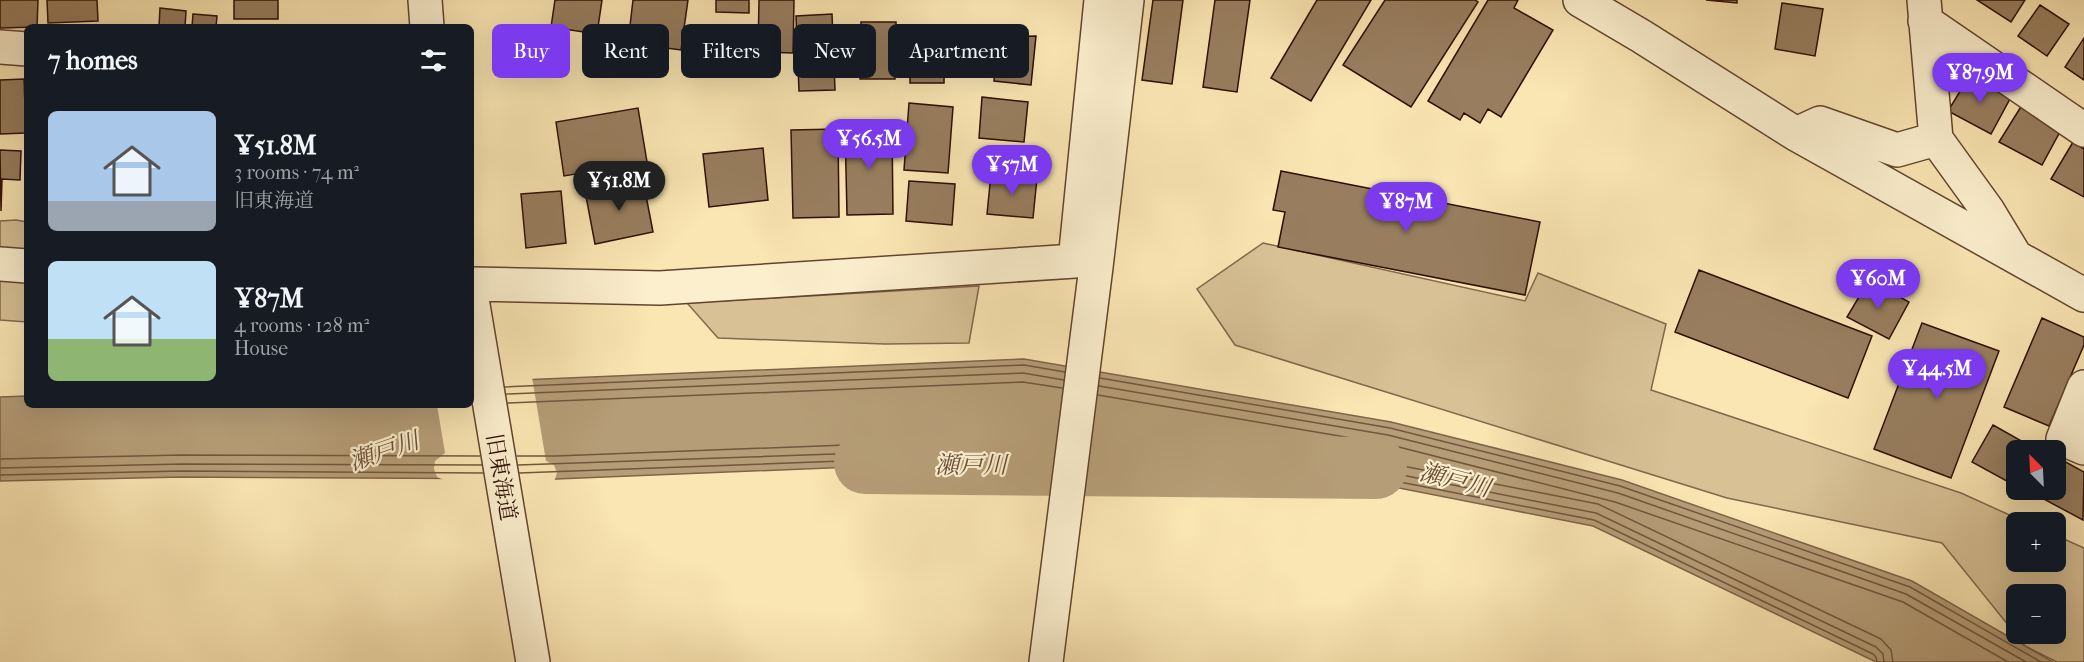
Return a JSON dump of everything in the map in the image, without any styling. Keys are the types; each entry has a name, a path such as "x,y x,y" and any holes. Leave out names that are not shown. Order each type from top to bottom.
{"street":[{"path":"425,0 427,24"},
{"path":"474,284 660,288 1075,261 1101,0"},
{"path":"1046,662 1127,0"},
{"path":"1580,0 1796,134 2084,295"},
{"path":"1925,10 1936,139 1988,211 2015,256"},
{"path":"1925,10 2084,130"},
{"path":"0,47 24,49"},
{"path":"1796,134 1821,123 1897,150 1936,139"},
{"path":"0,264 24,266"},
{"name":"旧東海道","path":"474,312 533,662"},
{"path":"2084,387 2063,439 2084,448"}],"shaded area":[{"path":"0,221 24,221 24,322 0,320"},
{"path":"1263,243 1525,301 1538,273 1666,324 1651,390 1961,493 2006,513 2006,572 2066,572 2066,540 2084,548 2084,662 2057,662 2023,644 2066,644 2066,584 2006,584 2006,622 1942,543 1727,498 1235,345 1197,289"},
{"path":"979,286 969,343 885,344 718,338 687,303"}],"water":[{"path":"1024,359 1391,422 1622,480 1912,581 2006,635 2006,644 2022,644 2053,662 1876,662 1593,526 1292,467 950,463 556,479 182,477 0,481 0,397 24,396 24,408 474,408 474,382"}],"pier":[{"path":"532,377 546,461 554,465 557,473 554,482 449,482 437,477 434,469 435,461 445,453 438,408 474,408 474,379"}],"building":[{"path":"0,0 38,0 37,24 24,24 24,27 0,28"},
{"path":"47,0 97,0 98,21 48,23"},
{"path":"234,0 278,0 278,19 234,19"},
{"path":"555,0 602,0 598,24 582,24 582,32 570,30 570,24 551,24"},
{"path":"633,0 688,0 685,24 681,24 681,50 669,48 669,24 630,24"},
{"path":"716,0 749,0 749,13 716,12"},
{"path":"759,0 794,0 793,53 781,53 781,24 759,24"},
{"path":"1153,0 1183,0 1172,84 1142,80"},
{"path":"1215,0 1250,0 1237,92 1203,87"},
{"path":"1317,0 1371,0 1311,101 1271,78"},
{"path":"1385,0 1475,0 1478,2 1411,107 1343,65"},
{"path":"1488,0 1518,0 1514,8 1553,30 1501,117 1488,109 1480,123 1464,113 1460,120 1428,101"},
{"path":"1706,0 1737,0 1737,3"},
{"path":"1977,0 2025,0 2011,22"},
{"path":"1782,3 1823,9 1815,56 1775,49"},
{"path":"2040,5 2069,24 2047,56 2018,36"},
{"path":"160,8 186,11 185,24 159,24"},
{"path":"193,14 217,16 216,24 192,24"},
{"path":"832,14 832,24 796,24 796,16"},
{"path":"861,22 896,22 896,24 888,24 888,78 895,79 860,79 876,78 876,24 861,24"},
{"path":"1029,36 1036,36 1031,85 994,81 994,78 1029,78"},
{"path":"2084,38 2084,80 2065,67"},
{"path":"1970,75 2011,97 1991,134 1948,111"},
{"path":"798,78 835,78 835,90 799,91"},
{"path":"910,78 944,78 944,83 910,83"},
{"path":"24,79 24,133 0,134 0,80"},
{"path":"982,97 1028,102 1024,142 979,138"},
{"path":"909,103 953,107 948,173 904,170"},
{"path":"2022,105 2062,128 2042,165 1999,142"},
{"path":"638,108 647,162 564,176 556,122"},
{"path":"892,126 893,214 847,215 845,127"},
{"path":"838,129 839,217 793,218 791,130"},
{"path":"2073,142 2084,149 2084,197 2051,179"},
{"path":"763,148 768,200 709,207 703,154"},
{"path":"0,150 21,151 20,180 2,179 1,211"},
{"path":"1281,171 1540,222 1525,295 1278,247 1285,212 1273,210"},
{"path":"991,174 1037,178 1033,218 987,214"},
{"path":"643,180 653,232 595,244 585,191"},
{"path":"909,181 955,184 952,225 906,221"},
{"path":"561,191 566,243 526,248 521,194"},
{"path":"1699,270 1872,336 1848,398 1675,332"},
{"path":"1869,280 1909,302 1889,339 1847,317"},
{"path":"2042,318 2084,337 2084,345 2049,426 2004,407"},
{"path":"1922,323 1999,351 1951,478 1874,449"},
{"path":"1993,425 2020,440 2006,440 2006,481 1972,462"},
{"path":"2066,462 2084,472 2083,520 2046,500 2066,500"}],"waterway":[{"name":"瀬戸川","path":"865,463 1376,468"}]}
